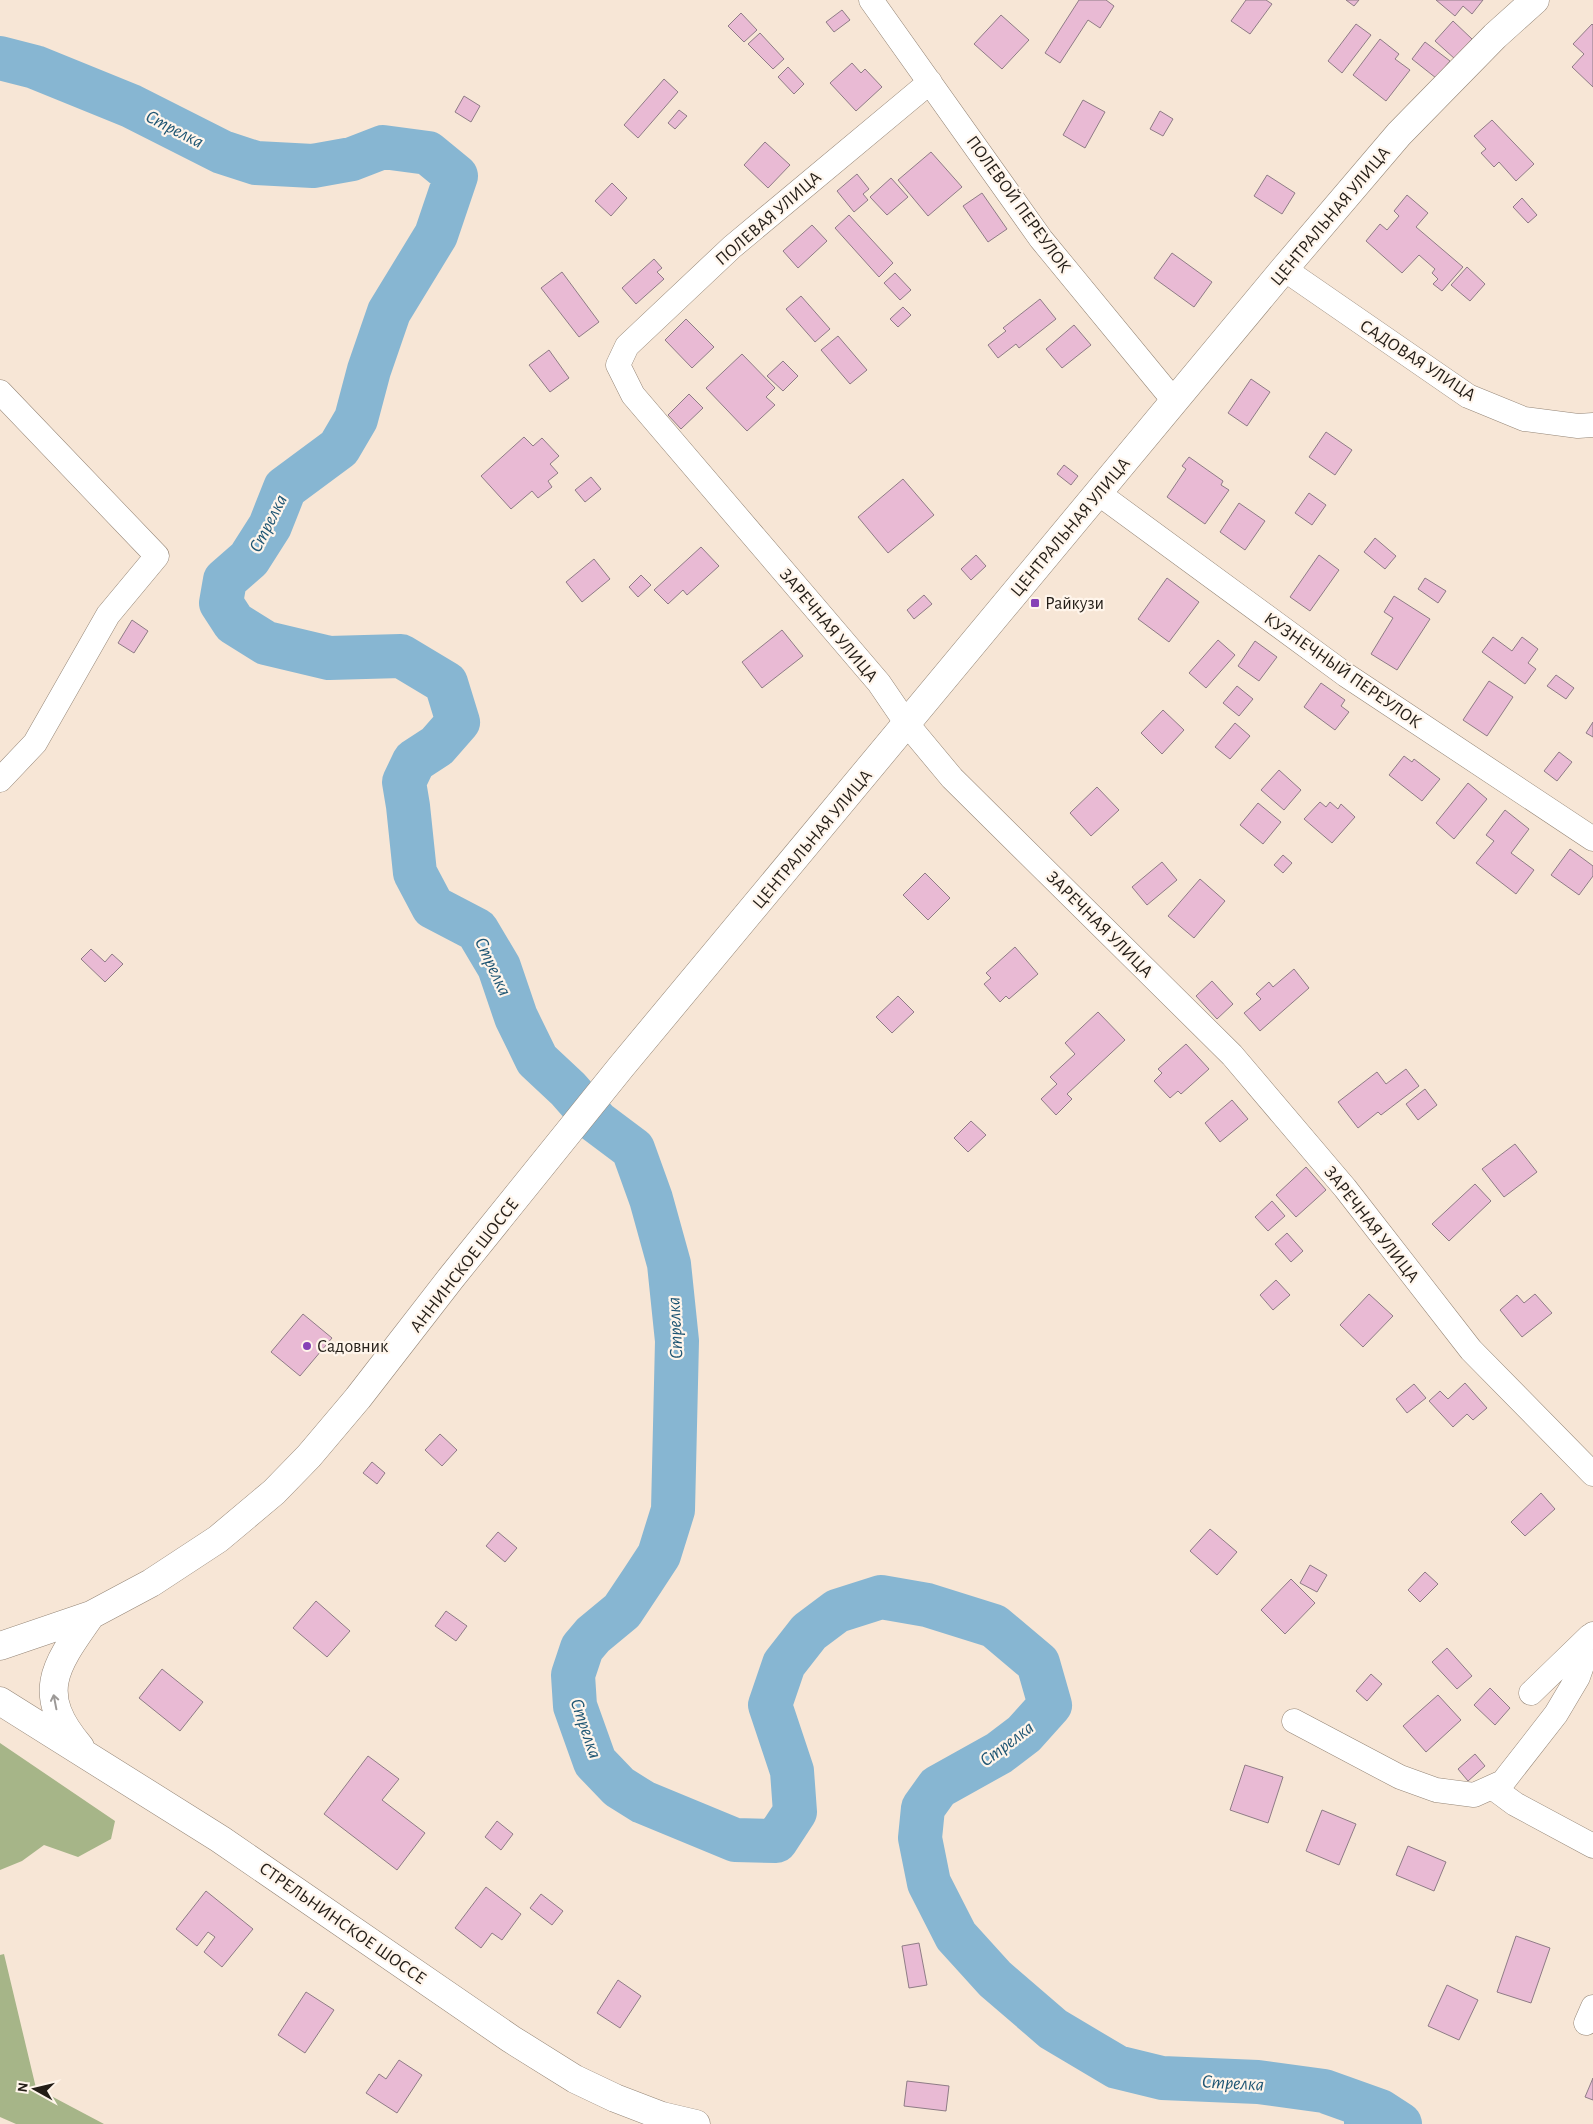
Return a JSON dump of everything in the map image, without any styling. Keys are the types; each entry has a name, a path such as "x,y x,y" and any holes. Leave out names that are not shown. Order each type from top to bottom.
{"main road":[{"name":"ЦЕНТРАЛЬНАЯ УЛИЦА","path":"547,1161 621,1067 1284,269 1399,134 1495,36 1535,0"},
{"name":"АННИНСКОЕ ШОССЕ","path":"0,1646 91,1615 151,1583 218,1539 274,1492 309,1456 358,1398 451,1278 547,1161"},
{"path":"90,1757 67,1732 55,1707 52,1684 73,1640 91,1615"},
{"name":"СТРЕЛЬНИНСКОЕ ШОССЕ","path":"0,1701 220,1839 511,2039 575,2079 615,2098 662,2116 696,2124"}],"street":[{"name":"ПОЛЕВОЙ ПЕРЕУЛОК","path":"873,1 1041,239 1175,402"},
{"name":"ПОЛЕВАЯ УЛИЦА","path":"618,365 627,346 732,247 930,82"},
{"name":"САДОВАЯ УЛИЦА","path":"1284,269 1468,396 1524,420 1578,426 1593,425"},
{"name":"ЗАРЕЧНАЯ УЛИЦА","path":"618,365 633,395 879,683 907,724 952,778 1232,1055 1345,1188 1471,1350 1593,1474"},
{"path":"0,392 157,556 108,615 35,743 0,780"},
{"name":"КУЗНЕЧНЫЙ ПЕРЕУЛОК","path":"1098,493 1346,675 1593,840"},
{"path":"1531,1693 1593,1633"},
{"path":"1294,1722 1400,1777 1436,1790 1474,1796 1503,1782 1556,1714 1578,1676 1593,1633"},
{"path":"1492,1787 1515,1804 1593,1846"}],"green space":[{"path":"0,1743 115,1821 111,1839 78,1857 44,1845 22,1861 0,1870"},
{"path":"4,1954 36,2088 104,2124 16,2124 0,2117 0,1955"}],"building":[{"path":"1079,0 1106,0 1114,6 1100,28 1088,20 1060,63 1045,53"},
{"path":"1246,0 1266,0 1272,4 1250,34 1231,21"},
{"path":"1346,0 1359,0 1354,6"},
{"path":"1436,0 1483,0 1472,14 1463,6 1455,16"},
{"path":"842,10 850,20 834,32 826,22"},
{"path":"741,13 757,30 744,42 728,26"},
{"path":"1001,15 1029,40 1002,69 974,44"},
{"path":"1453,21 1472,39 1455,59 1435,41"},
{"path":"1356,24 1371,35 1342,73 1328,61"},
{"path":"1592,24 1593,87 1572,67 1584,54 1573,44"},
{"path":"760,33 784,59 773,69 748,44"},
{"path":"1380,39 1399,54 1395,59 1410,70 1386,101 1353,75"},
{"path":"1425,42 1450,61 1436,78 1412,59"},
{"path":"852,63 861,73 865,69 882,87 856,111 830,83"},
{"path":"788,67 804,84 794,94 778,77"},
{"path":"664,79 678,92 638,138 624,125"},
{"path":"464,96 480,106 471,122 455,112"},
{"path":"1083,100 1105,112 1085,148 1063,135"},
{"path":"679,110 687,116 675,129 668,123"},
{"path":"1160,111 1173,119 1163,136 1150,129"},
{"path":"1492,120 1534,164 1516,181 1499,162 1494,167 1481,153 1486,149 1474,136"},
{"path":"765,142 790,165 768,188 744,165"},
{"path":"931,152 962,187 928,216 898,180"},
{"path":"857,174 869,189 863,194 868,200 854,212 837,191"},
{"path":"1267,175 1295,193 1282,214 1254,196"},
{"path":"891,178 908,197 887,215 870,197"},
{"path":"612,183 627,198 611,216 595,201"},
{"path":"982,193 1007,229 988,242 963,206"},
{"path":"1407,195 1428,213 1416,227 1463,267 1442,291 1433,284 1438,279 1432,273 1435,269 1419,255 1402,273 1366,241 1380,224 1387,230 1399,216 1394,211"},
{"path":"1522,198 1537,215 1528,223 1513,207"},
{"path":"849,215 893,263 879,277 835,228"},
{"path":"812,225 827,241 798,268 783,251"},
{"path":"1172,253 1212,282 1194,307 1154,278"},
{"path":"654,259 662,268 657,272 664,279 636,304 622,288"},
{"path":"1467,267 1485,284 1470,301 1451,285"},
{"path":"562,272 599,322 579,337 541,288"},
{"path":"895,273 911,290 900,300 884,283"},
{"path":"801,296 830,329 815,342 786,309"},
{"path":"1040,299 1056,319 1019,348 1016,344 998,358 988,345 1006,331 1003,328"},
{"path":"903,307 911,315 898,327 890,319"},
{"path":"686,319 714,347 692,368 665,340"},
{"path":"1074,325 1091,345 1062,368 1046,349"},
{"path":"838,336 867,370 850,384 821,350"},
{"path":"549,350 569,378 550,392 529,365"},
{"path":"742,354 775,388 766,397 775,405 747,431 706,388"},
{"path":"783,361 798,376 783,391 767,376"},
{"path":"1251,379 1270,392 1247,426 1228,413"},
{"path":"689,394 703,408 681,429 668,415"},
{"path":"1326,432 1352,450 1335,475 1309,457"},
{"path":"524,437 533,446 542,438 559,456 550,464 558,473 548,481 552,487 538,498 532,491 511,509 481,476"},
{"path":"1189,457 1223,481 1221,485 1229,490 1205,524 1167,497 1186,469 1182,466"},
{"path":"1064,465 1078,476 1071,485 1057,474"},
{"path":"591,477 601,489 585,502 575,490"},
{"path":"903,479 934,515 888,553 858,517"},
{"path":"1309,493 1326,505 1312,525 1295,513"},
{"path":"1239,503 1265,521 1245,550 1220,532"},
{"path":"1375,538 1396,556 1385,569 1364,552"},
{"path":"701,547 719,566 687,595 683,590 668,604 654,590"},
{"path":"976,555 986,566 971,580 961,569"},
{"path":"1319,555 1339,570 1310,611 1290,597"},
{"path":"594,559 610,579 582,602 566,582"},
{"path":"641,575 651,585 638,597 629,587"},
{"path":"1167,578 1199,602 1169,642 1138,619"},
{"path":"1425,578 1446,591 1438,603 1418,589"},
{"path":"924,595 932,604 914,619 907,610"},
{"path":"1394,596 1430,619 1397,670 1371,654 1393,618 1384,612"},
{"path":"132,620 148,631 134,653 118,643"},
{"path":"782,630 803,656 762,688 742,662"},
{"path":"1493,637 1512,651 1522,637 1538,649 1528,663 1536,669 1525,684 1482,652"},
{"path":"1218,640 1235,655 1206,688 1189,673"},
{"path":"1255,641 1277,657 1259,681 1238,666"},
{"path":"1556,675 1574,688 1566,699 1547,686"},
{"path":"1489,681 1513,697 1487,736 1463,720"},
{"path":"1321,683 1345,700 1341,706 1349,712 1335,730 1304,707"},
{"path":"1237,686 1253,699 1239,716 1223,703"},
{"path":"1163,710 1184,730 1162,754 1141,733"},
{"path":"1593,722 1593,737 1586,733"},
{"path":"1235,723 1250,736 1230,759 1215,747"},
{"path":"1559,752 1572,762 1557,781 1544,771"},
{"path":"1404,756 1412,762 1414,759 1440,779 1422,801 1389,775"},
{"path":"1279,770 1301,790 1284,810 1261,790"},
{"path":"1468,783 1487,799 1454,839 1436,823"},
{"path":"1097,787 1119,810 1091,836 1070,813"},
{"path":"1320,802 1326,807 1330,802 1338,809 1341,804 1355,817 1332,843 1304,819"},
{"path":"1258,803 1281,822 1263,844 1240,825"},
{"path":"1505,810 1529,829 1511,853 1534,870 1516,894 1476,863 1494,841 1486,835"},
{"path":"1570,849 1593,866 1593,876 1579,895 1551,875"},
{"path":"1283,855 1292,863 1283,873 1274,865"},
{"path":"1162,862 1177,880 1147,905 1132,887"},
{"path":"925,873 950,898 928,920 903,895"},
{"path":"1200,879 1225,901 1194,938 1168,916"},
{"path":"1015,947 1038,974 1009,999 1006,996 1000,1002 984,984 991,978 986,973"},
{"path":"91,949 105,962 112,954 123,964 105,982 81,959"},
{"path":"1294,969 1309,988 1260,1031 1244,1013 1261,999 1256,994 1269,982 1273,987"},
{"path":"1212,981 1233,1004 1217,1019 1196,996"},
{"path":"898,996 914,1012 892,1033 876,1017"},
{"path":"1098,1012 1125,1040 1067,1094 1072,1099 1056,1115 1041,1099 1057,1084 1050,1077 1075,1054 1065,1043"},
{"path":"1186,1044 1209,1069 1181,1094 1178,1091 1170,1098 1154,1081 1162,1073 1158,1069"},
{"path":"1406,1069 1419,1086 1381,1115 1378,1112 1358,1128 1338,1102 1377,1072 1386,1084"},
{"path":"1425,1089 1437,1105 1418,1120 1406,1104"},
{"path":"1232,1100 1248,1119 1220,1142 1205,1123"},
{"path":"971,1121 986,1135 968,1152 954,1138"},
{"path":"1515,1144 1537,1172 1504,1197 1482,1169"},
{"path":"1306,1167 1326,1190 1296,1217 1276,1195"},
{"path":"1475,1184 1491,1201 1449,1241 1432,1224"},
{"path":"1272,1201 1285,1216 1268,1231 1255,1217"},
{"path":"1287,1233 1303,1251 1291,1262 1275,1244"},
{"path":"1276,1280 1290,1295 1273,1310 1260,1295"},
{"path":"1369,1294 1393,1316 1363,1347 1340,1325"},
{"path":"1535,1294 1552,1313 1522,1337 1500,1310 1517,1295 1524,1303"},
{"path":"303,1314 332,1338 300,1376 271,1352"},
{"path":"1465,1383 1487,1408 1473,1420 1467,1414 1453,1427 1429,1401 1440,1391 1448,1399"},
{"path":"1414,1384 1426,1398 1407,1413 1396,1399"},
{"path":"440,1434 457,1450 442,1466 425,1450"},
{"path":"372,1462 385,1473 377,1484 363,1473"},
{"path":"1541,1493 1555,1509 1525,1536 1511,1522"},
{"path":"1210,1529 1237,1552 1217,1575 1190,1551"},
{"path":"498,1532 517,1548 505,1562 486,1546"},
{"path":"1310,1565 1327,1575 1317,1592 1300,1583"},
{"path":"1425,1572 1438,1584 1420,1602 1408,1590"},
{"path":"1291,1579 1315,1603 1285,1634 1261,1610"},
{"path":"316,1601 350,1631 327,1657 293,1628"},
{"path":"446,1611 467,1626 456,1641 435,1626"},
{"path":"1447,1648 1472,1676 1457,1689 1432,1662"},
{"path":"162,1669 203,1702 180,1731 139,1698"},
{"path":"1371,1674 1382,1684 1367,1701 1356,1691"},
{"path":"1490,1688 1510,1708 1495,1725 1474,1705"},
{"path":"1438,1695 1461,1720 1426,1752 1403,1726"},
{"path":"1475,1754 1485,1766 1468,1781 1458,1769"},
{"path":"368,1756 399,1779 382,1800 425,1833 397,1870 324,1814"},
{"path":"1245,1765 1283,1777 1268,1823 1230,1810"},
{"path":"1322,1810 1356,1824 1339,1865 1306,1851"},
{"path":"497,1821 513,1834 501,1850 485,1837"},
{"path":"1408,1846 1446,1862 1434,1891 1396,1875"},
{"path":"486,1887 521,1914 502,1940 492,1933 481,1948 455,1928"},
{"path":"206,1891 253,1929 222,1967 204,1952 215,1937 208,1932 197,1946 176,1929"},
{"path":"541,1894 563,1911 552,1925 530,1908"},
{"path":"1516,1936 1550,1948 1531,2003 1497,1992"},
{"path":"919,1943 927,1985 909,1988 902,1946"},
{"path":"618,1980 641,1996 620,2028 597,2013"},
{"path":"1447,1985 1478,2000 1459,2040 1428,2026"},
{"path":"306,1992 334,2010 305,2053 278,2035"},
{"path":"399,2060 422,2075 397,2113 366,2093 379,2074 386,2079"},
{"path":"1593,2078 1593,2100 1585,2097"},
{"path":"907,2081 949,2086 946,2111 904,2106"}],"waterway":[{"name":"Стрелка","path":"0,58 35,67 131,106 222,152 256,163 313,166 352,159 383,147 428,153 456,176 436,235 389,312 369,370 356,419 339,448 285,488 270,526 249,559 225,580 221,603 234,623 266,643 329,658 401,656 446,683 458,722 437,746 414,761 404,782 415,873 433,907 477,930 499,967 516,1017 537,1060 568,1089 597,1122 633,1149 651,1199 669,1264 677,1341 673,1510 659,1555 622,1611 593,1635 582,1648 573,1675 575,1706 595,1762 619,1787 643,1802 735,1840 776,1841 795,1812 792,1771 770,1705 784,1664 809,1632 837,1611 881,1597 927,1605 994,1626 1038,1663 1050,1705 1024,1734 999,1753 938,1787 923,1808 920,1838 929,1883 956,1936 995,1979 1053,2029 1117,2067 1162,2078 1258,2082 1324,2091 1380,2111 1400,2124"},
{"path":"1339,2095 1348,2118 1348,2124"}],"place":[{"name":"Райкузи","path":"1035,603"},
{"name":"Садовник","path":"307,1346"}]}
